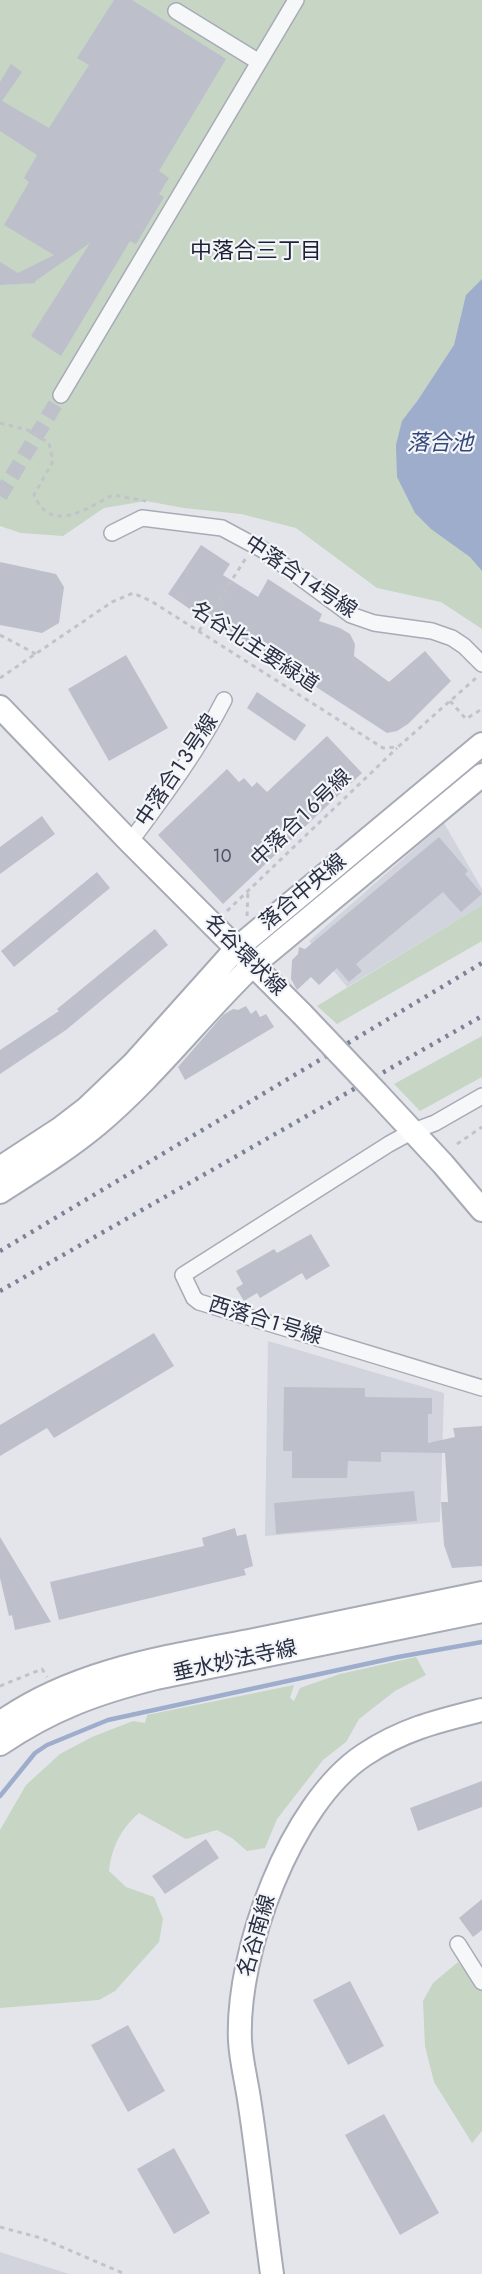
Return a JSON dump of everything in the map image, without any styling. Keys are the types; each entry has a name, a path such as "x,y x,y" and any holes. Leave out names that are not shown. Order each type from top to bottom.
{"street":[{"path":"61,395 296,0"},
{"path":"176,11 259,62"},
{"name":"中落合１４号線","path":"112,533 142,518 222,528 263,550 351,615 374,623 432,631 452,638 464,646 482,664"},
{"name":"中落合１３号線","path":"130,842 177,780 207,734 224,700"},
{"name":"名谷環状線","path":"0,707 130,842 351,1063 482,1210"},
{"name":"落合中央線","path":"0,1168 61,1128 94,1100 133,1064 236,949 482,744"},
{"name":"落合中央線","path":"0,1192 69,1147 99,1123 148,1076 253,965 482,776"},
{"path":"406,1127 435,1123 482,1096"},
{"name":"西落合１号線","path":"406,1127 183,1275 194,1298 199,1302 482,1388"},
{"name":"垂水妙法寺線","path":"0,1723 51,1694 108,1672 183,1654 482,1593"},
{"name":"垂水妙法寺線","path":"0,1744 55,1711 119,1687 482,1611"},
{"name":"名谷南線","path":"272,2274 240,2041 245,1976 263,1907 306,1818 339,1775 363,1756 413,1728 482,1710"},
{"path":"458,1944 482,1982"}],"path":[{"path":"0,423 28,430 49,443 53,461 34,495 39,507 54,516 78,514 113,495 146,501"},
{"path":"199,631 248,554"},
{"name":"名谷北主要緑道","path":"0,678 112,602 133,593 151,601 383,748 398,747"},
{"path":"0,635 36,654"},
{"path":"398,747 482,673"},
{"path":"450,701 466,719 482,709"},
{"name":"中落合１６号線","path":"225,912 398,747"},
{"path":"247,917 248,891"},
{"path":"457,1144 482,1127"},
{"path":"0,1686 42,1669 49,1681"},
{"path":"0,2227 41,2238 124,2274"}],"shaded area":[{"path":"444,823 482,889 482,905 347,987 309,941"},
{"path":"268,1341 444,1393 440,1522 265,1536"},
{"path":"0,2252 69,2274 0,2274"}],"green space":[{"path":"0,0 482,0 482,629 441,602 377,588 296,528 241,514 146,501 104,508 63,536 21,533 0,526"},
{"path":"482,905 482,941 337,1024 317,1006"},
{"path":"482,1036 482,1077 420,1111 394,1084"},
{"path":"416,1657 426,1675 395,1691 359,1719 346,1742 323,1760 277,1819 265,1848 247,1851 232,1838 217,1830 186,1839 139,1813 133,1819 122,1832 115,1846 109,1871 126,1887 154,1897 163,1919 159,1942 115,1991 99,2000 0,2008 0,1830 26,1785 60,1754 92,1737 133,1721 145,1723 147,1715 294,1685 290,1698 294,1701 300,1688 340,1674"},
{"path":"458,1962 482,1991 482,2131 472,2143 434,2082 425,2046 423,2001 433,1983"}],"water":[{"name":"落合池","path":"482,279 482,571 470,557 431,529 415,513 397,477 396,445 402,421 454,345 466,295"}],"building":[{"path":"114,0 132,0 226,59 159,171 169,178 159,194 164,197 136,244 130,241 61,356 31,336 90,243 34,282 36,283 0,285 0,262 18,273 54,255 4,225 29,182 24,178 37,155 0,131 0,82 11,64 22,72 2,101 49,128 89,65 77,58"},
{"path":"201,545 230,564 223,575 258,597 268,579 322,614 319,621 350,634 355,644 354,656 389,682 425,651 451,681 408,724 397,731 387,733 199,611 197,614 168,594"},
{"path":"0,562 56,574 64,587 59,623 42,633 0,625"},
{"path":"126,655 168,728 109,761 68,689"},
{"path":"257,692 306,725 295,741 247,708"},
{"path":"327,736 362,773 223,904 158,835 227,769 239,782 244,778 252,787 257,782 267,792"},
{"path":"42,816 55,834 0,874 0,847"},
{"path":"439,837 468,871 465,874 482,894 461,912 443,892 356,964 362,971 349,982 337,968 319,985 311,977 297,990 291,979 292,960 298,954 299,947 305,949"},
{"path":"97,872 110,888 14,967 1,951"},
{"path":"155,929 168,945 66,1030 0,1074 0,1050 59,1011 57,1009"},
{"path":"246,1006 251,1014 256,1010 260,1017 266,1014 274,1027 185,1080 178,1067 223,1015 233,1009 238,1010"},
{"path":"311,1234 330,1266 306,1280 302,1273 260,1298 257,1293 244,1301 236,1288 243,1284 236,1271 274,1249 277,1253"},
{"path":"154,1333 174,1366 54,1438 47,1428 0,1456 0,1425"},
{"path":"284,1387 365,1388 365,1397 432,1398 432,1414 428,1414 428,1443 455,1437 453,1428 482,1426 482,1566 452,1568 444,1545 441,1502 448,1502 445,1453 381,1452 381,1462 348,1461 347,1478 292,1478 292,1451 283,1451"},
{"path":"414,1491 417,1521 276,1534 274,1503"},
{"path":"235,1528 237,1536 246,1534 253,1566 244,1569 246,1575 59,1620 50,1582 204,1546 202,1538"},
{"path":"0,1537 51,1622 15,1630 12,1615 9,1616 0,1578"},
{"path":"482,1781 482,1807 418,1831 410,1808"},
{"path":"206,1839 219,1858 165,1894 152,1876"},
{"path":"482,1899 482,1930 473,1937 459,1918"},
{"path":"350,1981 384,2046 348,2065 313,2000"},
{"path":"128,2025 165,2091 128,2112 91,2045"},
{"path":"384,2114 439,2213 400,2235 345,2135"},
{"path":"174,2148 210,2213 174,2234 137,2169"}],"waterway":[{"path":"0,1796 35,1753 47,1745 108,1720 398,1657 482,1642"}],"tunnel":[{"path":"0,496 61,395"}],"railway":[{"path":"0,1251 482,963"},
{"path":"0,1291 482,1016"}],"district":[{"name":"中落合三丁目","path":"256,253"}]}
